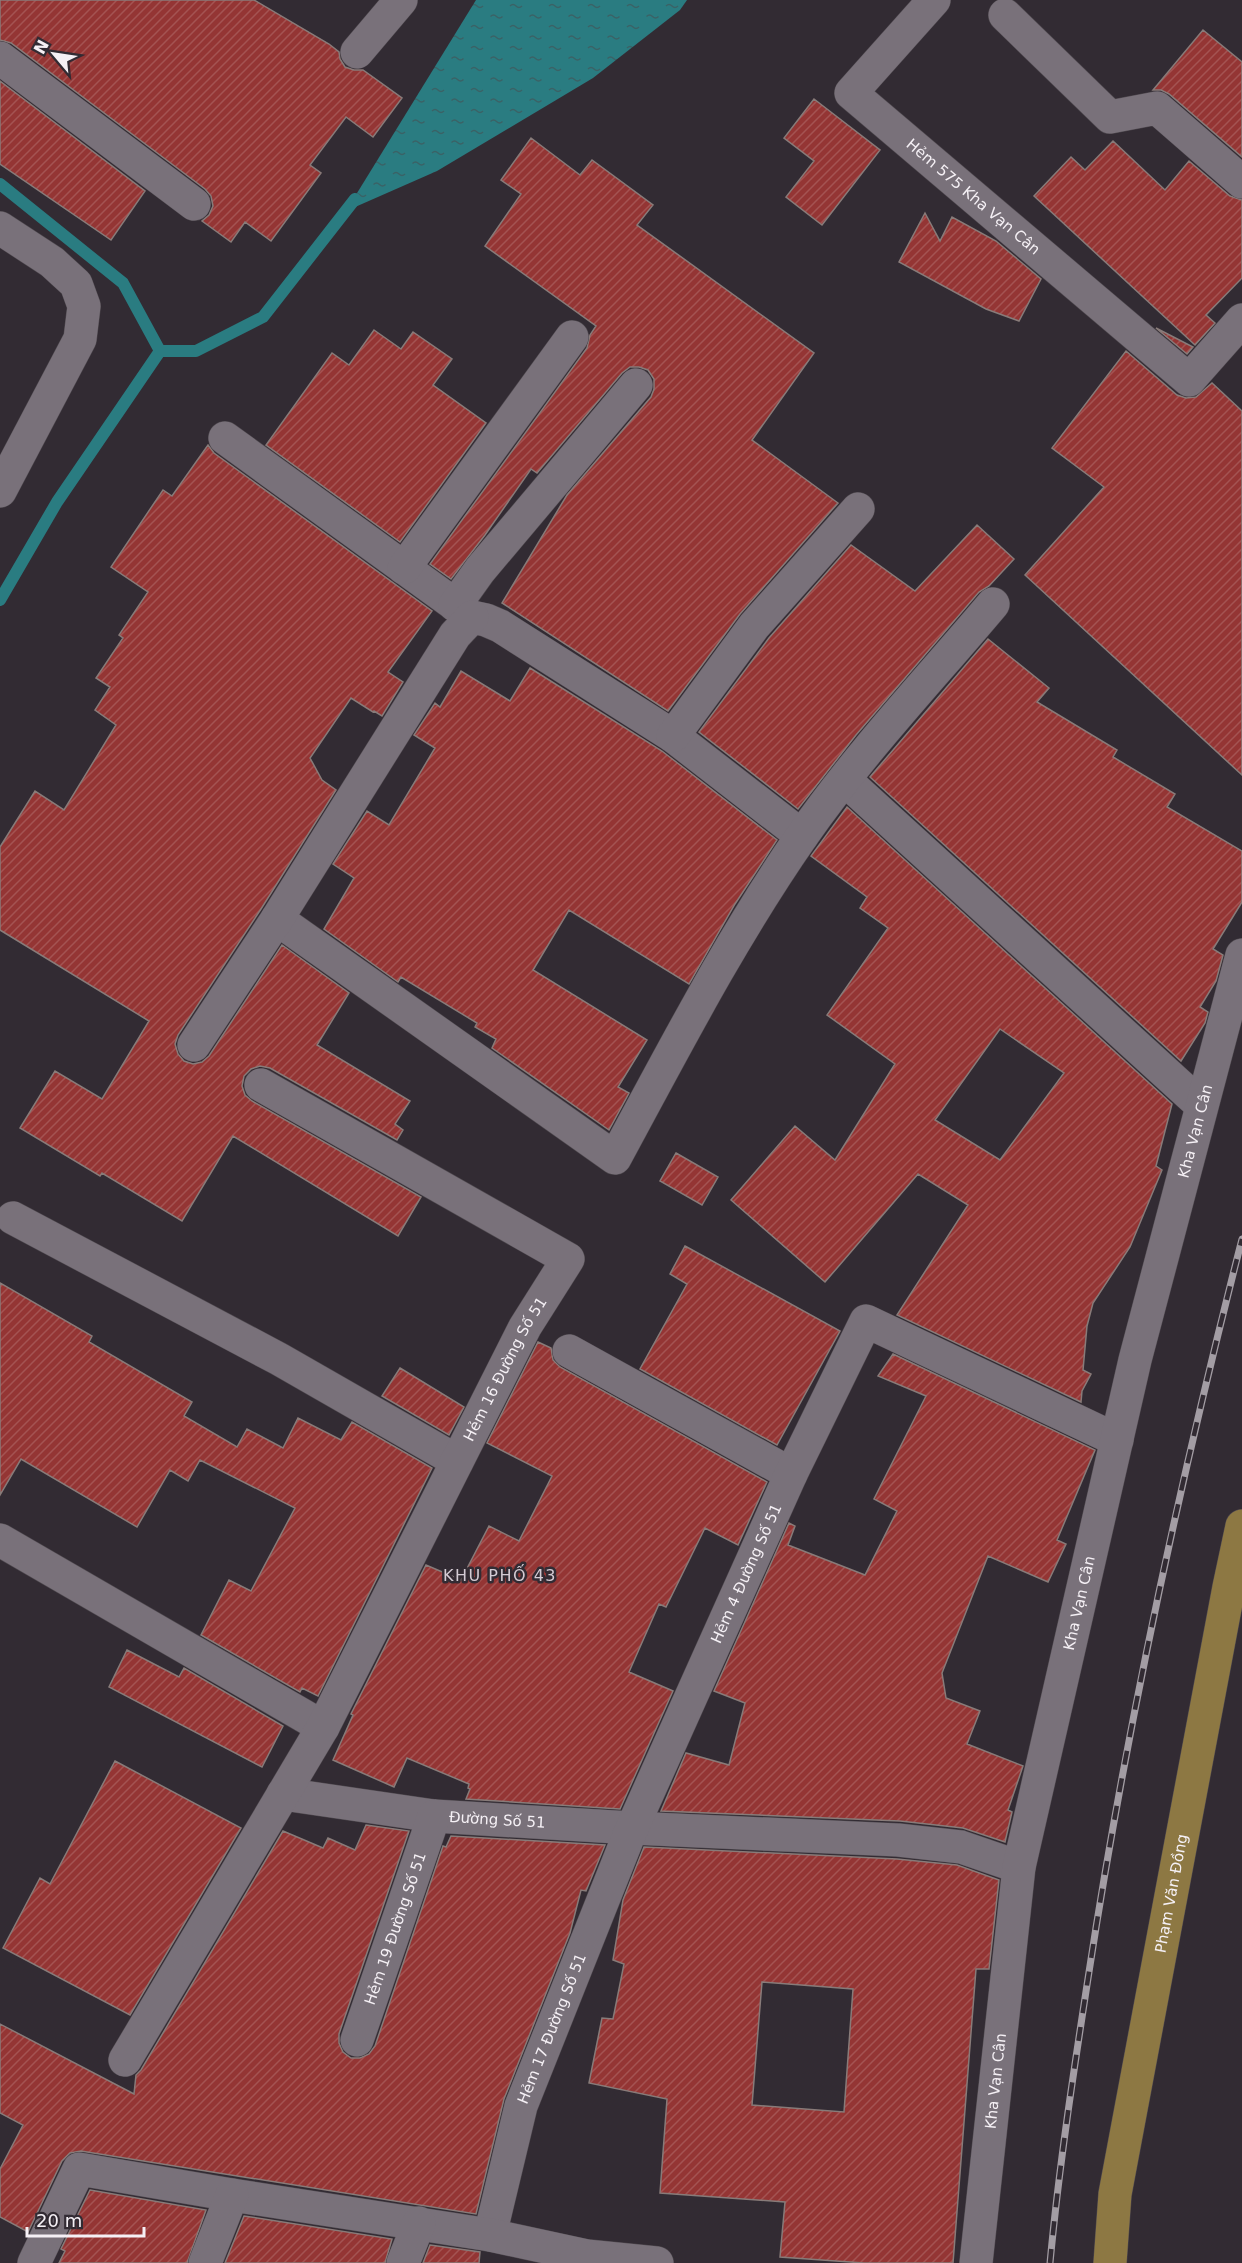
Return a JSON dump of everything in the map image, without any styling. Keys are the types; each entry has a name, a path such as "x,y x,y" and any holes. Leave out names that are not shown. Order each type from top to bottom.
{"main road":[{"name":"Phạm Văn Đồng","path":"1110,2263 1115,2194 1242,1526"}],"street":[{"path":"357,52 401,0"},
{"name":"Hẻm 575 Kha Vạn Cân","path":"934,0 851,93 1189,380 1242,320"},
{"path":"1005,15 1110,117 1156,108 1242,182"},
{"path":"0,58 194,204"},
{"path":"0,228 52,262 76,284 84,306 80,339 0,491"},
{"path":"404,568 572,337"},
{"path":"194,1045 277,919 455,635 480,570 636,385"},
{"path":"225,438 464,611 500,627 673,736 802,836"},
{"path":"673,736 754,626 858,509"},
{"path":"277,919 615,1158 709,983 802,836 844,780 993,604"},
{"path":"844,780 1201,1105"},
{"name":"Kha Vạn Cân","path":"976,2263 1019,1867 1135,1360 1242,956"},
{"name":"Hẻm 16 Đường Số 51","path":"261,1084 568,1259 525,1327 324,1727 283,1794"},
{"path":"13,1218 279,1359 457,1461"},
{"name":"Hẻm 4 Đường Số 51","path":"632,1828 791,1474 866,1321 1117,1440"},
{"path":"569,1351 791,1474"},
{"path":"0,1540 324,1727"},
{"path":"125,2060 283,1794"},
{"name":"Đường Số 51","path":"283,1794 434,1816 898,1840 961,1847 1019,1867"},
{"name":"Hẻm 19 Đường Số 51","path":"357,2040 434,1816"},
{"name":"Hẻm 17 Đường Số 51","path":"490,2235 521,2106 632,1828"},
{"path":"34,2263 79,2169 490,2235 586,2260 657,2263"},
{"path":"205,2263 232,2195"},
{"path":"403,2263 420,2223"}],"water":[{"path":"476,0 687,0 680,10 593,78 437,171 346,211"}],"building":[{"path":"0,0 254,0 329,44 339,52 345,67 363,70 402,98 373,137 346,117 310,165 321,173 271,241 245,222 231,242 202,221 209,215 213,206 211,196 205,189 11,43 0,40"},
{"path":"1203,30 1242,62 1242,157 1169,94 1161,90 1153,90"},
{"path":"0,81 145,191 111,240 0,164"},
{"path":"814,99 880,150 822,225 786,197 814,161 784,138"},
{"path":"531,138 580,175 592,160 653,205 637,225 814,353 752,440 838,503 740,614 668,711 502,603 567,495 651,397 654,379 648,370 630,367 622,373 537,473 531,469 451,579 430,564 587,348 590,335 596,326 485,246 521,194 501,180"},
{"path":"1113,141 1165,190 1189,161 1230,196 1242,200 1242,278 1206,315 1215,323 1195,345 1034,196 1071,157 1085,170"},
{"path":"925,213 940,241 952,217 996,241 1041,279 1019,321 986,309 899,262"},
{"path":"1156,328 1193,347 1187,354"},
{"path":"374,330 401,349 413,332 452,359 433,385 486,423 400,542 266,445 332,353 349,365"},
{"path":"1126,351 1177,395 1186,398 1196,397 1212,383 1242,411 1242,775 1025,575 1104,487 1052,448"},
{"path":"208,445 214,453 432,611 388,672 403,682 382,716 351,698 310,758 322,780 336,790 178,1035 175,1044 178,1054 184,1061 193,1064 202,1062 209,1056 282,945 349,993 317,1045 410,1101 395,1124 403,1130 397,1140 270,1068 260,1066 251,1069 244,1076 242,1086 245,1095 252,1101 421,1197 398,1236 233,1136 182,1221 20,1128 55,1071 102,1099 149,1021 0,930 0,847 35,791 64,810 116,725 95,710 110,687 96,678 123,638 119,635 148,592 111,567 163,490 172,496"},
{"path":"977,525 1014,559 989,586 979,592 856,735 798,809 699,732 769,638 851,545 915,591"},
{"path":"988,639 1049,688 1037,702 1117,750 1113,757 1175,794 1167,807 1242,851 1242,902 1213,949 1223,955 1216,981 1200,1007 1208,1012 1205,1023 1181,1061 870,777"},
{"path":"530,668 662,751 777,840 735,904 689,984 569,910 533,970 647,1040 618,1087 629,1093 609,1130 492,1048 496,1039 475,1027 477,1023 401,977 398,982 324,929 354,878 333,864 367,811 389,825 435,748 414,735 435,703 440,707 461,671 510,701"},
{"path":"847,807 1172,1104 1156,1166 1162,1170 1130,1247 1093,1303 1087,1326 1083,1370 1091,1374 1082,1391 1081,1402 897,1315 968,1205 918,1174 825,1282 731,1200 795,1126 835,1160 895,1064 827,1015 888,928 860,908 867,897 811,856","holes":["1000,1029 1064,1073 1000,1160 935,1120"]},
{"path":"676,1153 718,1177 702,1205 660,1181"},
{"path":"685,1246 840,1331 777,1445 640,1369 687,1284 670,1274"},
{"path":"0,1283 92,1336 89,1342 192,1402 184,1416 237,1447 247,1429 283,1448 298,1418 341,1440 352,1422 432,1468 318,1696 302,1688 300,1692 201,1635 229,1580 251,1591 295,1508 200,1460 188,1481 170,1470 137,1527 21,1459 0,1495"},
{"path":"538,1342 551,1348 553,1360 560,1367 767,1482 738,1545 705,1528 666,1607 659,1604 629,1672 673,1691 620,1809 466,1799 470,1789 469,1784 407,1758 394,1787 333,1760 353,1715 351,1714 426,1565 461,1580 489,1526 519,1541 552,1476 487,1443"},
{"path":"893,1354 1095,1450 1057,1540 1066,1544 1048,1582 988,1556 942,1673 946,1698 980,1711 967,1744 1023,1766 1008,1810 1012,1812 1005,1842 963,1828 900,1821 661,1811 686,1753 729,1765 745,1703 714,1691 789,1523 795,1526 788,1545 865,1575 897,1511 874,1499 926,1396 878,1376"},
{"path":"400,1368 464,1407 449,1435 382,1396"},
{"path":"127,1650 179,1677 184,1668 283,1726 262,1767 109,1687"},
{"path":"115,1761 241,1828 130,2015 3,1948 40,1878 50,1884"},
{"path":"366,1825 409,1831 339,2034 339,2043 343,2052 351,2058 360,2058 369,2054 375,2046 443,1846 446,1847 451,1836 605,1845 586,1891 581,1890 570,1933 504,2099 476,2214 81,2151 70,2153 62,2161 28,2232 0,2217 0,2169 23,2125 0,2113 0,2024 134,2094 136,2075 283,1831 323,1848 328,1838 355,1850"},
{"path":"644,1847 897,1859 957,1865 999,1880 989,1969 976,1969 953,2263 864,2263 780,2257 785,2202 660,2193 667,2099 589,2083 602,2018 613,2019 624,1964 613,1960 623,1900","holes":["762,1982 853,1989 844,2112 752,2105"]},
{"path":"90,2190 206,2210 187,2263 59,2263 65,2251 61,2249"},
{"path":"244,2216 392,2239 385,2263 225,2263"},
{"path":"430,2245 480,2252 479,2263 423,2263"}],"waterway":[{"path":"0,184 123,283 160,351"},
{"path":"0,600 57,502 160,351 196,351 263,317 355,199"}],"railway":[{"path":"1050,2263 1072,2081 1120,1787 1176,1512 1242,1239"}],"district":[{"name":"KHU PHỐ 43","path":"500,1575"}]}
